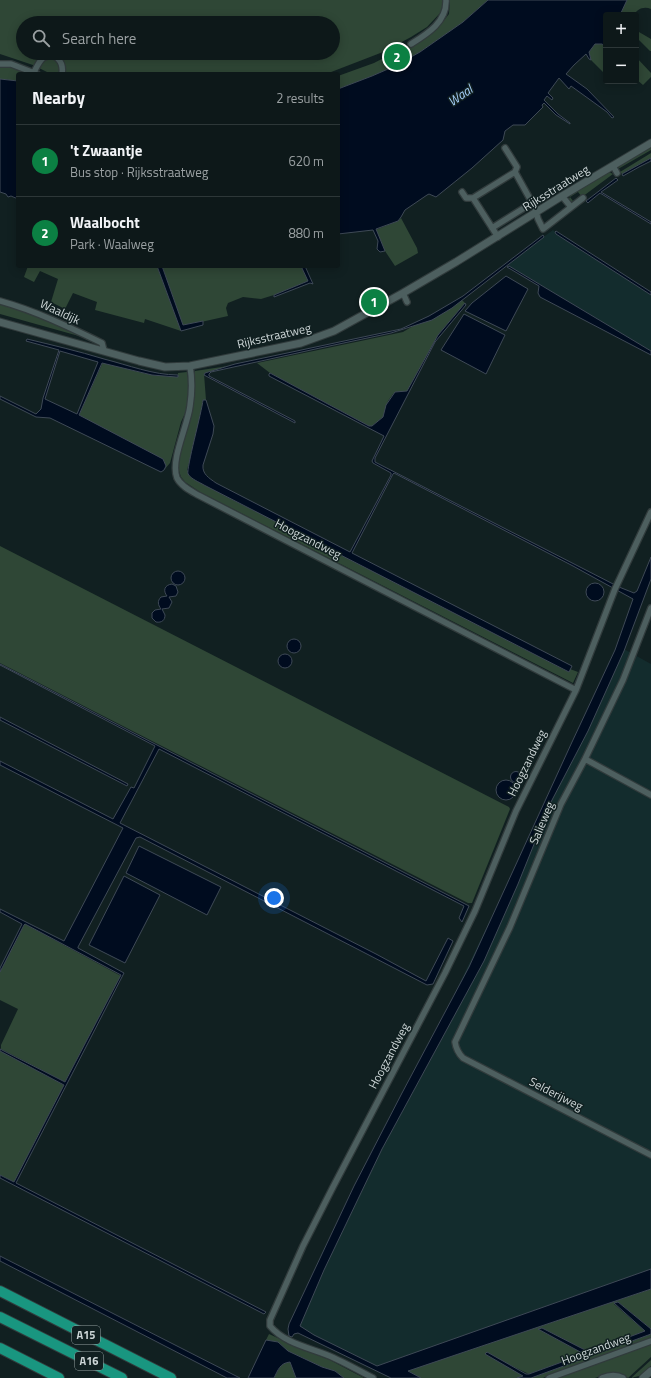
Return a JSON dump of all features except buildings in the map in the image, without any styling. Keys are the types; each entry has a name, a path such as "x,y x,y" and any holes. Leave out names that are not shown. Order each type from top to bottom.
{"highway":[{"name":"A15","path":"0,1291 171,1378"},
{"name":"A16","path":"0,1317 122,1378"},
{"path":"0,1348 58,1378"}],"street":[{"path":"411,44 437,25 445,12 446,0"},
{"path":"37,72 43,60"},
{"path":"59,60 63,68 62,72"},
{"path":"0,64 11,64 33,72"},
{"name":"Rijksstraatweg","path":"0,322 154,365 175,367 190,366 301,343 314,339 349,323 403,293 498,237 562,196 615,169 649,143"},
{"path":"462,192 466,198 473,198 515,172 517,166 505,148"},
{"path":"515,172 536,212"},
{"path":"562,196 571,207"},
{"path":"473,198 498,237"},
{"name":"Rijksstraatweg","path":"536,212 543,229 583,198"},
{"path":"492,228 532,203"},
{"path":"403,293 407,302"},
{"name":"Waaldijk","path":"0,301 25,308 92,338 102,343 104,351"},
{"name":"Hoogzandweg","path":"190,366 190,406 175,469 178,479 183,485 198,495 576,690"},
{"name":"Hoogzandweg","path":"373,1378 333,1357 306,1348 280,1335 270,1326 270,1320 303,1246 329,1193 445,973 475,911 516,811 576,690 616,587 651,512"},
{"name":"Salieweg","path":"456,1048 455,1042 510,927 561,804 585,759 623,680 651,608"},
{"path":"585,759 651,794"},
{"name":"Selderijweg","path":"456,1048 458,1054 463,1058 651,1155"},
{"name":"Hoogzandweg","path":"549,1378 651,1340"},
{"path":"643,1378 651,1371"},
{"path":"602,1378 614,1375 623,1378"}],"shaded area":[{"path":"553,230 651,295 651,351 509,266 508,263"},
{"path":"622,648 651,664 651,1280 387,1372 293,1327"}],"green space":[{"path":"0,0 442,0 443,7 442,11 427,27 411,37 383,52 331,72 47,72 18,60 340,60 340,16 16,16 16,59 0,54"},
{"path":"450,0 488,0 463,22 420,52 395,66 340,88 340,75 374,63 424,37 441,24 449,14"},
{"path":"627,0 651,0 651,9 646,8 636,12 621,12"},
{"path":"639,32 651,39 650,51 639,40"},
{"path":"595,44 603,45 603,72 591,60 589,52"},
{"path":"639,60 651,73 651,77 643,85 639,82"},
{"path":"0,66 13,67 25,72 16,72 16,81 0,79"},
{"path":"651,147 651,150 618,169 619,165"},
{"path":"651,153 651,158 622,174 620,172"},
{"path":"609,172 613,174 582,197 578,192 570,197 573,201 571,202 569,199 571,194"},
{"path":"401,218 417,248 418,253 395,266 385,251 375,230 398,221"},
{"path":"27,268 158,268 181,331 145,319 144,323 95,310 97,302 73,293 65,309 51,302 58,279 40,271 34,282 24,277"},
{"path":"163,268 302,268 309,281 261,299 243,297 228,303 226,308 228,316 183,326"},
{"path":"460,298 465,303 438,335 407,391 393,394 388,401 383,417 372,426 369,426 270,373 257,363 403,332"},
{"path":"0,302 33,313 86,338 0,314"},
{"path":"103,362 159,376 178,376 178,373 187,372 189,403 181,422 170,463 164,470 166,466 79,415"},
{"path":"228,366 204,374 206,400 203,400 198,430 187,470 204,485 569,672 570,669 578,672 573,683 200,492 185,482 181,477 178,462 192,409 195,371"},
{"path":"0,546 509,807 510,809 472,903 468,903 0,663"},
{"path":"25,924 121,976 65,1082 1,1049 1,1045 18,1009 0,1000 0,972"},
{"path":"0,1051 64,1085 14,1182 0,1175"},
{"path":"651,1289 651,1329 618,1302 614,1304 645,1331 589,1352 542,1328 538,1329 584,1354 529,1374 486,1354 524,1376 517,1378 421,1378 407,1371"},
{"path":"269,1334 330,1360 364,1378 344,1378 335,1371 322,1367 288,1351 278,1342 266,1340"},
{"path":"651,1334 651,1338 543,1378 531,1378"},
{"path":"651,1342 651,1357 628,1378 615,1372 595,1378 553,1378"},
{"path":"651,1360 651,1366 639,1376 631,1378"},
{"path":"284,1362 290,1362 296,1378 274,1378"}],"water":[{"name":"Waal","path":"488,0 627,0 621,12 603,12 603,45 595,44 589,52 591,60 586,54 566,74 587,89 614,117 612,118 607,112 571,86 569,89 559,78 548,93 553,98 552,100 547,96 544,100 570,124 556,115 544,103 542,105 543,107 525,125 513,125 505,131 503,140 472,168 436,197 429,194 427,195 405,210 398,221 376,229 385,251 380,252 377,249 378,241 373,230 340,234 340,88 395,66 420,52 463,22"},
{"path":"0,79 16,81 16,198 11,196 8,197 6,194 0,192"},
{"path":"651,158 651,161 623,176 622,174"},
{"path":"616,178 618,180 601,192 651,222 651,224 600,193 588,203 586,201"},
{"path":"556,231 651,292 651,295 556,234"},
{"path":"543,235 544,237 452,308 432,320 391,333 211,372 209,374 209,376 295,421 295,423 204,375 205,373 235,364 401,329 429,316 463,296"},
{"path":"509,266 651,351 651,355 540,297 538,293 539,286 507,267"},
{"path":"158,268 163,268 183,325 203,321 203,325 181,331"},
{"path":"302,268 306,268 313,284 310,283 274,297 274,295 308,281"},
{"path":"506,276 528,289 506,331 465,311 472,303"},
{"path":"465,303 466,305 435,342 375,458 375,462 619,587 634,593 637,591 651,557 651,579 624,651 588,731 551,802 518,884 484,961 382,1149 324,1270 300,1326 314,1335 377,1366 651,1269 651,1289 408,1371 421,1378 391,1378 298,1333 294,1334 292,1337 289,1336 289,1324 354,1186 469,967 615,650 633,599 573,566 394,473 393,474 352,553 572,666 569,672 204,485 189,476 188,470 203,400 206,400 214,426 213,434 203,465 206,476 216,483 350,552 391,475 391,473 372,461 384,436 269,376 269,374 270,373 369,426 372,426 383,417 386,405 395,392 407,391 438,335"},
{"path":"464,314 505,335 486,374 441,350"},
{"path":"27,339 85,353 150,372 178,375 178,377 176,377 152,375 102,363 79,415 163,459 166,466 164,470 161,472 50,418 36,417 0,399 0,396 36,414 41,409 43,398 59,350 26,341","holes":["60,351 98,362 77,414 45,399"]},
{"path":"178,571 183,573 185,578 183,583 178,585 173,583 171,578 173,573"},
{"path":"595,583 601,586 604,592 601,598 595,601 589,598 586,592 589,586"},
{"path":"172,584 176,586 178,592 176,596 169,597 172,602 169,608 162,609 165,615 164,620 161,622 156,622 152,618 152,613 155,610 161,609 158,602 161,597 167,596 165,588"},
{"path":"294,639 299,641 301,646 299,651 294,653 289,651 287,646 289,641"},
{"path":"285,654 290,656 292,661 290,666 285,668 280,666 278,661 280,656"},
{"path":"0,664 469,906 462,922 459,918 464,906 159,749 120,823 426,981 448,938 453,941 433,984 427,985 140,837 136,838 78,947 124,973 16,1183 266,1312 264,1314 0,1178 0,1175 14,1182 64,1085 0,1051 0,1049 65,1082 121,975 25,924 0,972 0,968 22,924 0,912 0,909 64,941 123,828 0,765 0,761 113,819 131,787 134,788 155,746"},
{"path":"0,717 128,784 127,786 0,720"},
{"path":"514,772 518,772 520,773 520,781 514,782 511,779 511,775"},
{"path":"506,780 513,783 516,790 513,797 506,800 499,797 496,790 499,783"},
{"path":"139,846 221,887 207,915 126,873"},
{"path":"124,876 160,895 125,963 89,945"},
{"path":"0,1256 240,1378 227,1378 0,1261"},
{"path":"618,1302 651,1329 651,1334 531,1378 517,1378 523,1376 485,1354 487,1352 526,1374 529,1374 584,1354 538,1329 542,1328 589,1352 645,1331 614,1303"},
{"path":"266,1340 278,1342 288,1351 322,1367 335,1371 344,1378 296,1378 290,1362 282,1365 274,1378 248,1378"}],"place":[{"name":"Waalbocht","path":"397,57"},
{"name":"'t Zwaantje","path":"374,302"}]}
